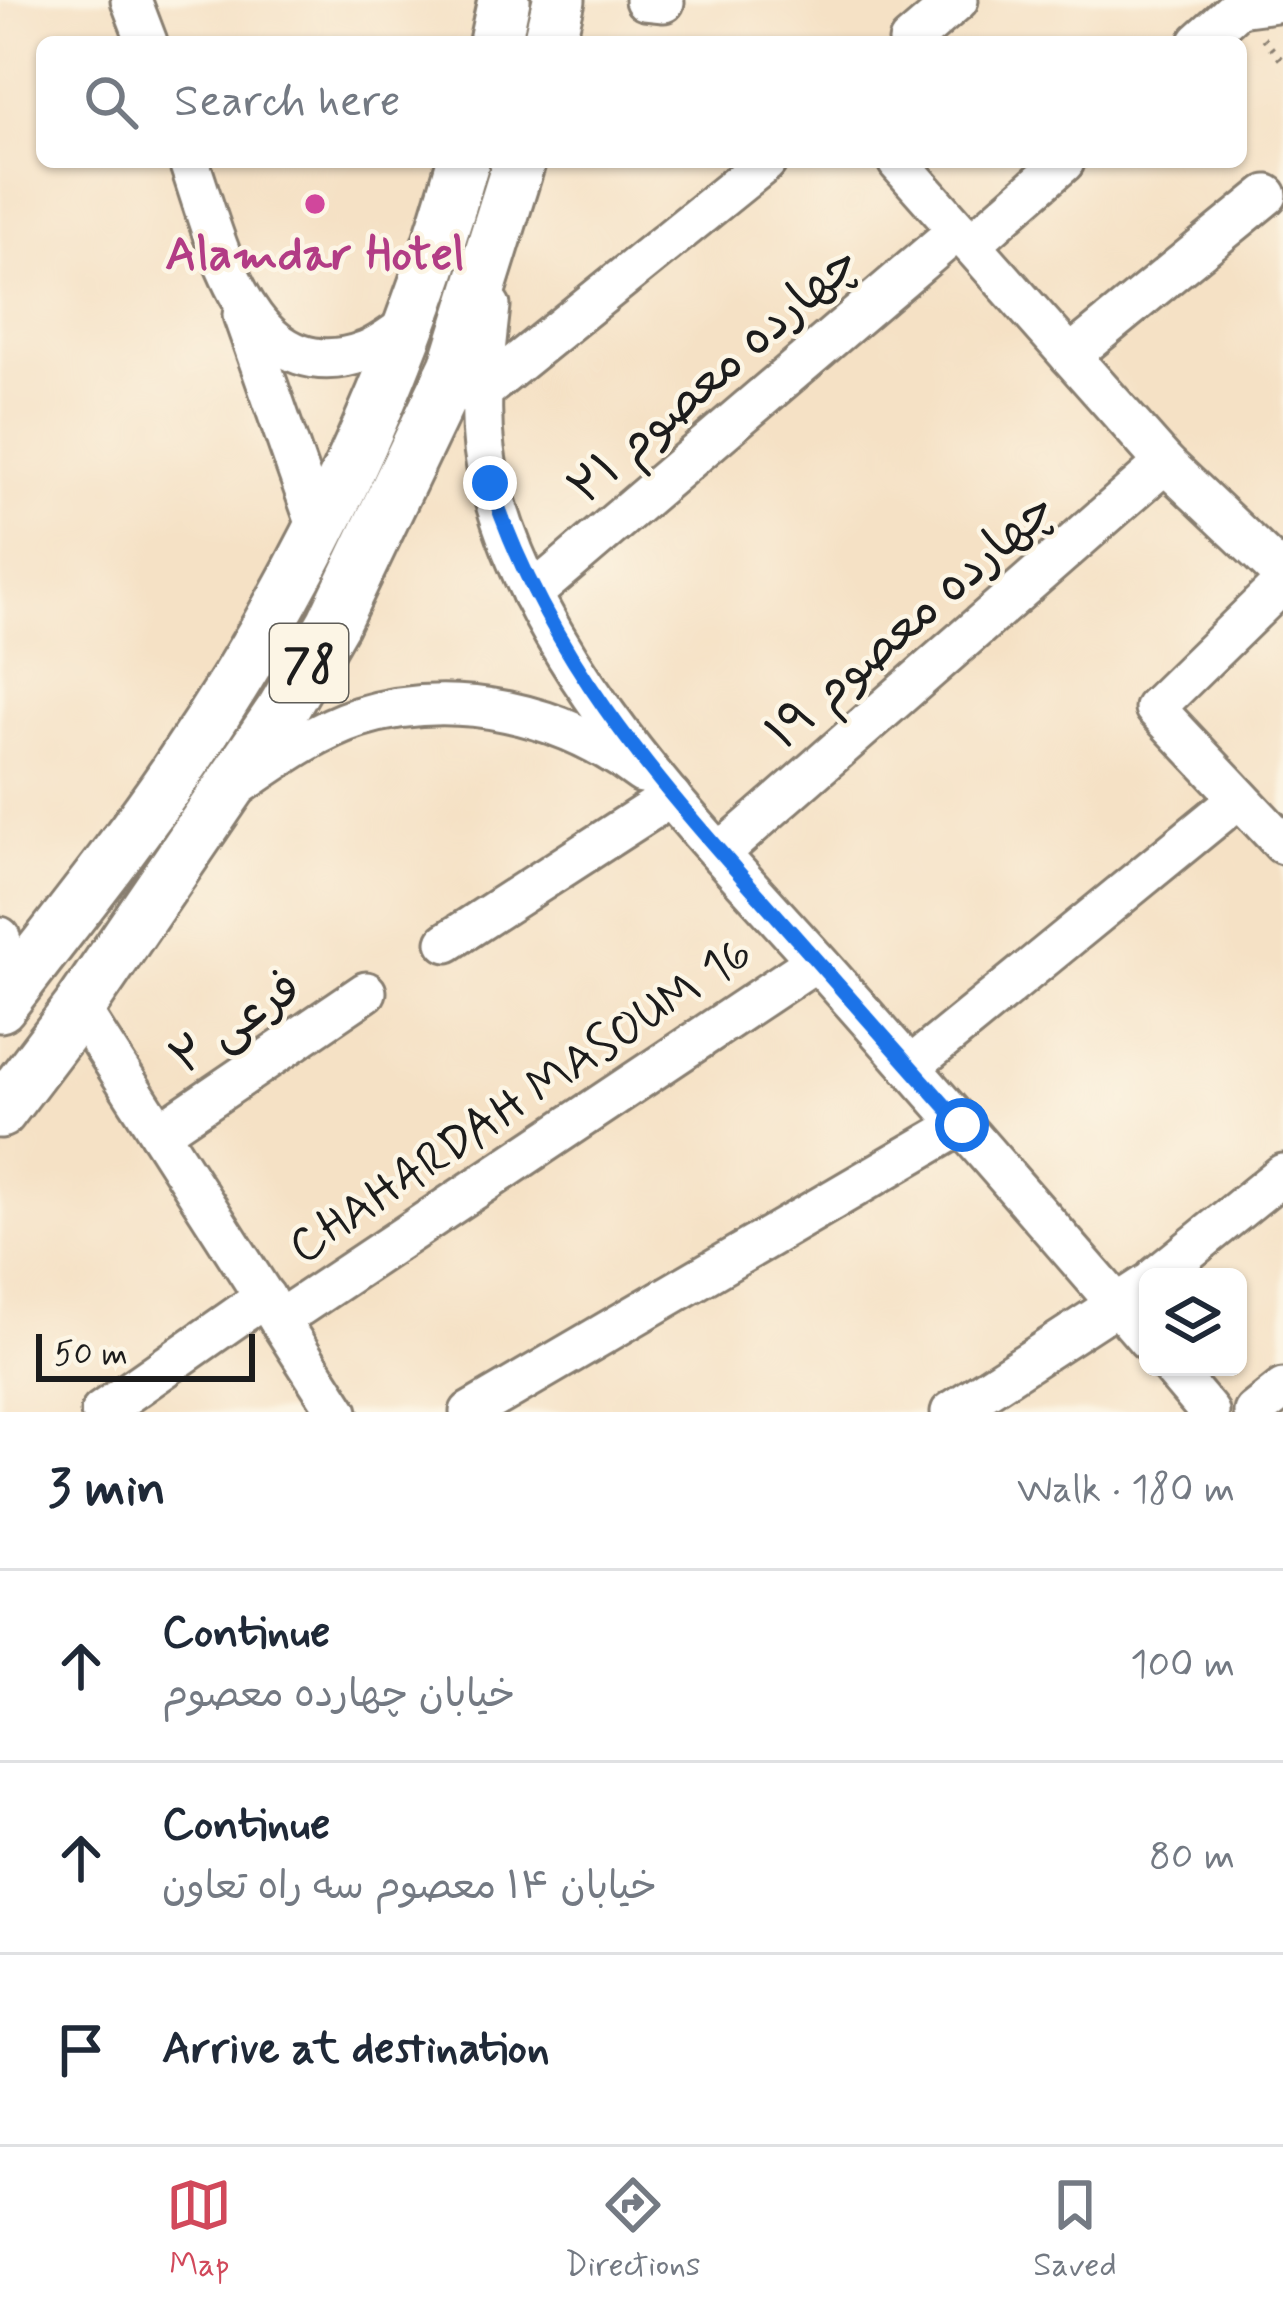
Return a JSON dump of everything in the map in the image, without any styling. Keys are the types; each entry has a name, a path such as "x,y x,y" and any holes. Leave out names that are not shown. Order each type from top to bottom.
{"main road":[{"path":"496,36 504,0"},
{"path":"551,36 560,0"},
{"name":"78","path":"6,999 175,774 249,660 319,531 413,322 461,168"},
{"name":"78","path":"0,1112 79,1008 283,710 323,640 412,466 455,367 517,168"}],"street":[{"path":"130,0 145,36"},
{"path":"916,36 958,0"},
{"path":"1206,36 1238,7 1283,1"},
{"path":"191,168 319,531"},
{"path":"478,395 759,168"},
{"path":"903,168 1165,463 1283,579 1155,709 1283,844"},
{"name":"چهارده معصوم ۲۱","path":"532,594 965,237 1056,168"},
{"path":"1070,356 1267,195"},
{"path":"495,249 478,395 490,483 532,594 560,645 668,794 720,853 962,1125 1134,1295 950,1412"},
{"path":"237,299 280,345 323,361 368,350 413,322"},
{"name":"چهارده معصوم ۱۹","path":"720,853 1165,463"},
{"path":"218,799 321,733 403,706 505,711 566,727 618,755 668,794"},
{"path":"447,942 668,794"},
{"path":"910,1066 1239,798"},
{"path":"0,937 6,999"},
{"name":"CHAHARDAH MASOUM 16","path":"101,1412 816,961"},
{"name":"فرعی ۲","path":"159,1133 366,992"},
{"path":"79,1008 338,1412"},
{"path":"470,1412 962,1125"},
{"path":"1167,1268 1283,1174"},
{"path":"1179,1376 1209,1412"},
{"path":"1254,1412 1283,1389"}],"place":[{"name":"Alamdar Hotel","path":"315,204"}],"route":[{"path":"490,483 532,594 560,645 629,743 665,790 962,1125"}]}
